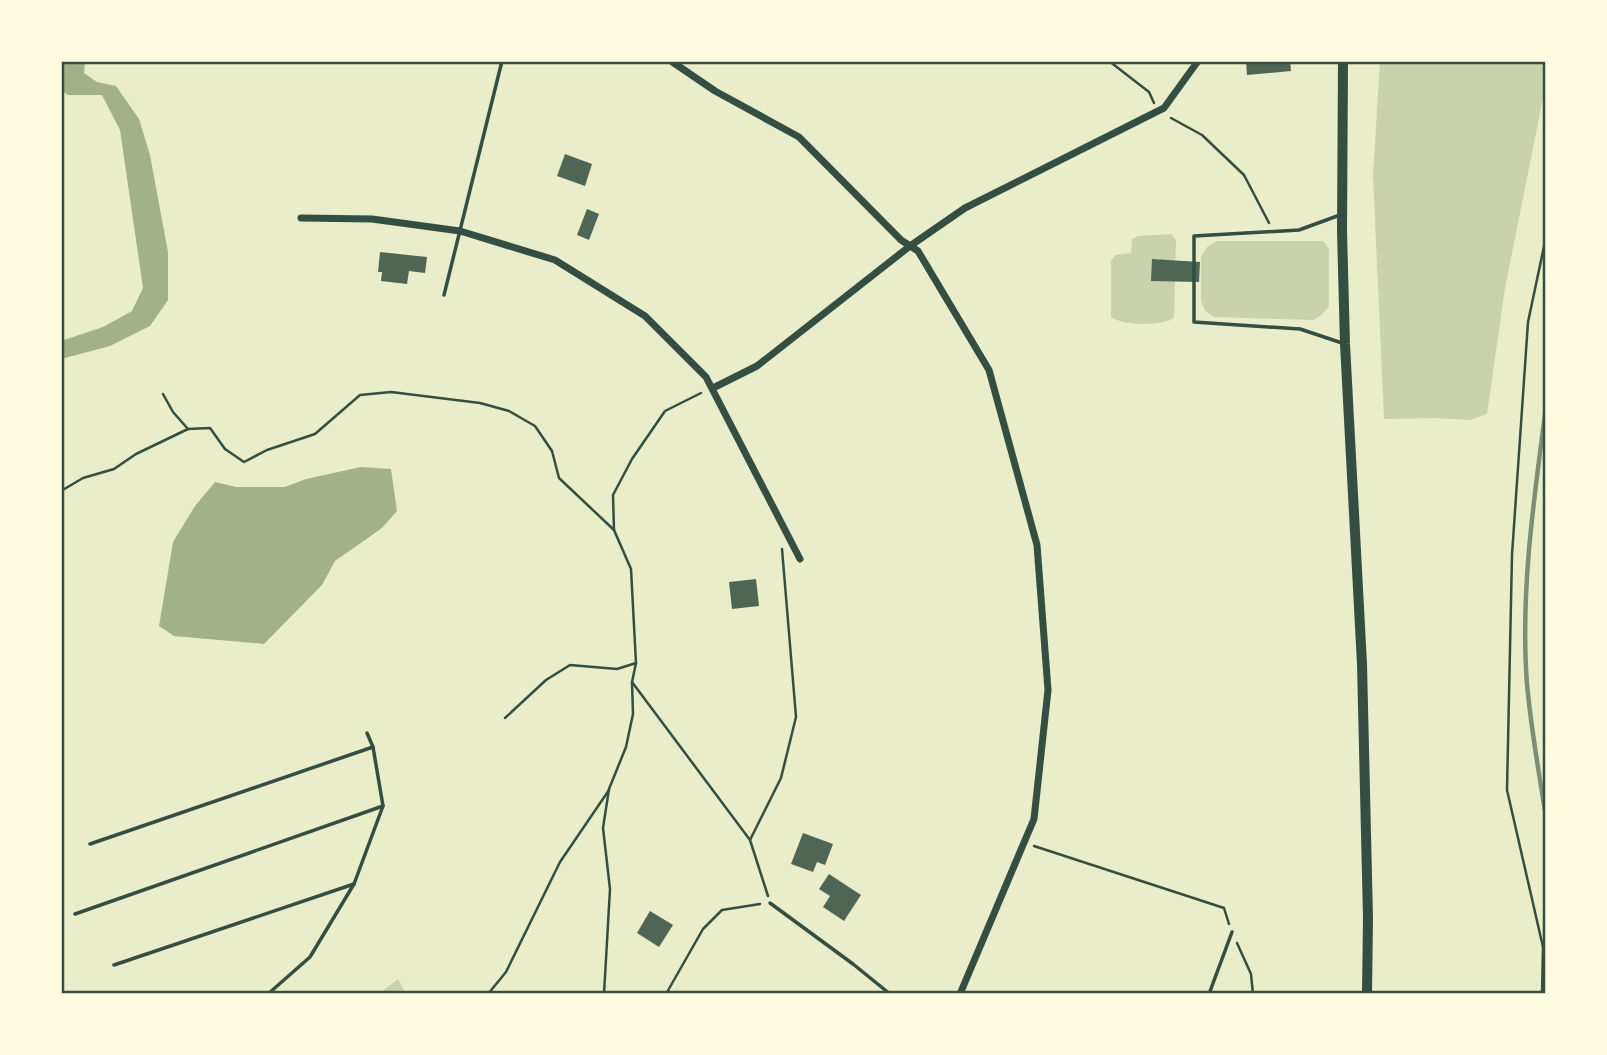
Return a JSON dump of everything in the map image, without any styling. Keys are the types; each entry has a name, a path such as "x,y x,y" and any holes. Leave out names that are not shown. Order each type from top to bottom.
{"main road":[{"path":"1343,61 1345,344 1362,664 1368,918 1367,994"}],"street":[{"path":"671,61 715,91 799,137 901,240 918,251 989,370 1037,545 1048,690 1034,820 960,994"},
{"path":"713,388 757,366 910,246 965,208 1164,108 1199,61"},
{"path":"301,218 372,219 460,232 555,260 645,316 706,377 800,559"}],"lane":[{"path":"444,295 502,61"},
{"path":"1342,215 1299,230 1194,236 1194,322 1300,329 1345,344"},
{"path":"268,994 310,957 354,884 383,806 373,747 367,733"},
{"path":"90,844 373,747"},
{"path":"75,914 383,806"},
{"path":"114,965 354,884"},
{"path":"770,903 890,994"},
{"path":"1209,994 1232,932"}],"path":[{"path":"1109,61 1149,92 1158,111 1202,135 1244,175 1273,232"},
{"path":"1542,994 1543,947 1507,790 1512,555 1528,322 1546,237"},
{"path":"488,994 506,972 560,862 609,789 626,747 633,714 632,682 636,663 631,569 614,530 613,495 632,459 665,411 713,388"},
{"path":"61,491 83,478 114,469 136,454 188,429 210,428 225,449 244,462 267,450 315,434 360,395 391,392 480,403 509,411 535,426 552,451 559,478 614,530"},
{"path":"163,394 173,412 188,429"},
{"path":"750,840 782,779 796,718 782,546"},
{"path":"505,718 546,680 570,665 617,669 636,663"},
{"path":"632,682 750,840 770,903 722,910 703,929 666,994"},
{"path":"604,994 610,889 603,828 609,789"},
{"path":"1024,843 1224,908 1251,974 1253,994"}],"shaded area":[{"path":"61,61 85,61 84,73 97,82 116,86 139,119 150,155 168,252 168,300 150,326 110,346 61,359 61,341 103,327 132,311 143,288 120,130 102,95 68,95 61,90"},
{"path":"1380,61 1546,61 1546,83 1505,288 1487,414 1470,420 1384,419 1373,176"},
{"path":"1171,234 1176,240 1174,318 1142,324 1111,317 1111,261 1115,255 1131,253 1132,239 1138,236"},
{"path":"1217,241 1323,241 1329,249 1329,306 1322,315 1313,320 1214,317 1205,311 1201,301 1201,256 1208,246"},
{"path":"361,467 391,469 397,511 382,528 335,561 322,585 264,644 174,636 159,626 173,542 195,506 215,482 236,487 285,487 306,479"},
{"path":"398,979 406,994 379,994"}],"building":[{"path":"1246,61 1290,61 1291,71 1247,75"},
{"path":"565,154 592,164 585,186 557,176"},
{"path":"587,209 599,214 589,240 577,235"},
{"path":"380,252 427,257 425,273 409,271 407,284 381,281 382,272 378,272"},
{"path":"1152,259 1200,262 1199,282 1151,281"},
{"path":"756,579 759,606 732,609 729,582"},
{"path":"803,833 833,844 825,865 817,862 813,872 791,864"},
{"path":"829,874 861,895 844,921 823,907 830,896 819,889"},
{"path":"650,911 673,925 659,947 637,933"}],"railway":[{"path":"1546,407 1529,545 1525,615 1527,684 1546,817"}]}
